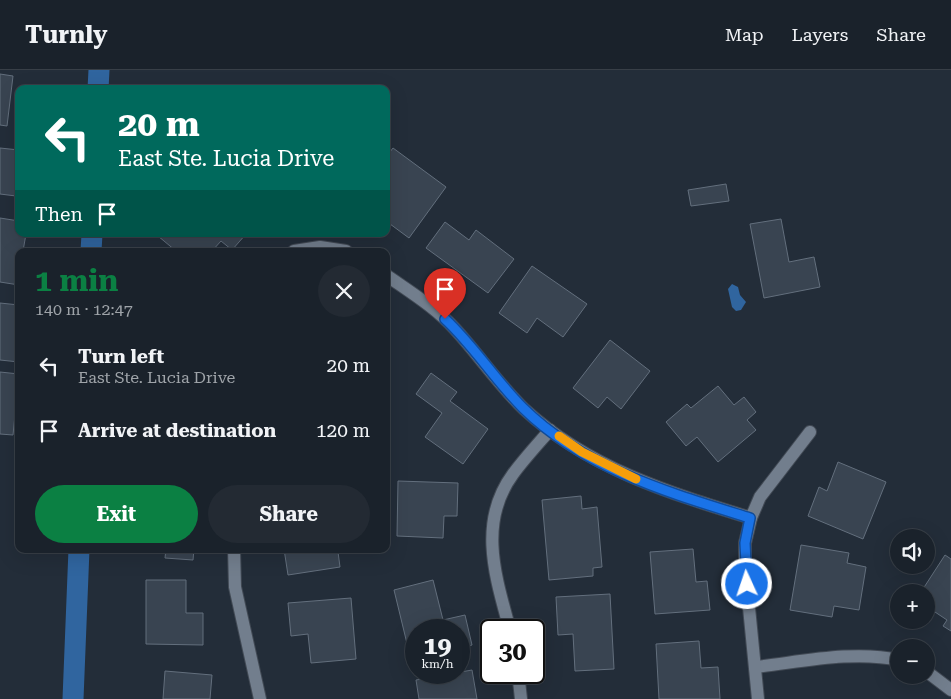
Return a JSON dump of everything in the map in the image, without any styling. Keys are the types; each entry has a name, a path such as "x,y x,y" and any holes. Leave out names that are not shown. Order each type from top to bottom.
{"street":[{"path":"310,248 320,246 330,248"},
{"path":"390,278 436,310 524,408 550,430 582,452 622,474 672,494 750,518"},
{"path":"507,619 491,547 493,522 500,498 512,475 550,430"},
{"path":"758,699 745,567 745,543 750,518 760,497 810,432"},
{"path":"234,553 235,587 260,699"},
{"path":"755,667 858,657 890,658"},
{"path":"935,678 951,690"},
{"path":"519,684 521,699"}],"water":[{"path":"732,284 738,287 740,295 746,302 741,310 736,311 732,307 728,289"}],"building":[{"path":"0,74 13,76 7,126 0,125"},
{"path":"0,148 15,150 15,196 0,194"},
{"path":"393,148 446,187 409,238 390,224 390,152"},
{"path":"726,184 729,201 691,206 688,190"},
{"path":"0,218 15,220 15,237 25,237 24,248 15,248 15,284 0,282"},
{"path":"781,219 789,262 814,257 820,287 764,298 750,224"},
{"path":"445,222 469,240 476,230 514,259 488,293 426,248"},
{"path":"159,237 243,237 234,248 230,248 221,241 215,248 172,248"},
{"path":"532,266 587,304 563,337 537,318 527,333 499,313"},
{"path":"0,303 15,305 15,362 0,360"},
{"path":"610,340 650,371 621,409 607,397 598,408 573,388"},
{"path":"0,372 15,374 13,435 0,434"},
{"path":"431,373 457,392 450,401 488,429 463,464 425,437 442,413 416,394"},
{"path":"718,386 734,405 744,397 756,412 747,420 756,430 718,462 697,437 686,446 666,422 687,404 691,408"},
{"path":"838,462 886,482 863,539 808,516 819,487 827,491"},
{"path":"398,481 458,483 457,516 444,516 443,538 397,536"},
{"path":"581,496 582,509 597,507 602,567 593,568 593,576 549,580 542,500"},
{"path":"801,545 849,553 847,563 866,567 859,610 834,606 832,617 790,610"},
{"path":"693,549 696,582 707,581 710,610 655,614 650,552"},
{"path":"166,553 194,553 193,560 165,558"},
{"path":"285,553 338,553 340,567 288,575"},
{"path":"945,555 951,559 951,631 943,626 947,620 935,612 935,584 926,584 933,574 935,574 935,570"},
{"path":"146,580 186,580 186,613 203,613 203,645 146,644"},
{"path":"433,580 443,619 405,619 405,635 394,590"},
{"path":"610,594 614,669 575,671 573,634 558,635 556,597"},
{"path":"351,598 356,659 311,663 308,634 291,636 288,603"},
{"path":"465,615 466,619 447,619"},
{"path":"699,641 701,668 718,667 720,699 659,699 656,644"},
{"path":"470,670 472,670 477,699 419,699 417,684 470,684"},
{"path":"165,671 212,675 210,699 163,699"}],"waterway":[{"path":"98,85 99,70"},
{"path":"91,248 92,237"},
{"path":"73,699 79,553"}],"slow traffic":[{"path":"559,436 582,452 622,474 636,479"}],"route":[{"path":"445,319 524,408 550,430 582,452 622,474 672,494 750,518 745,543 747,584"}]}
